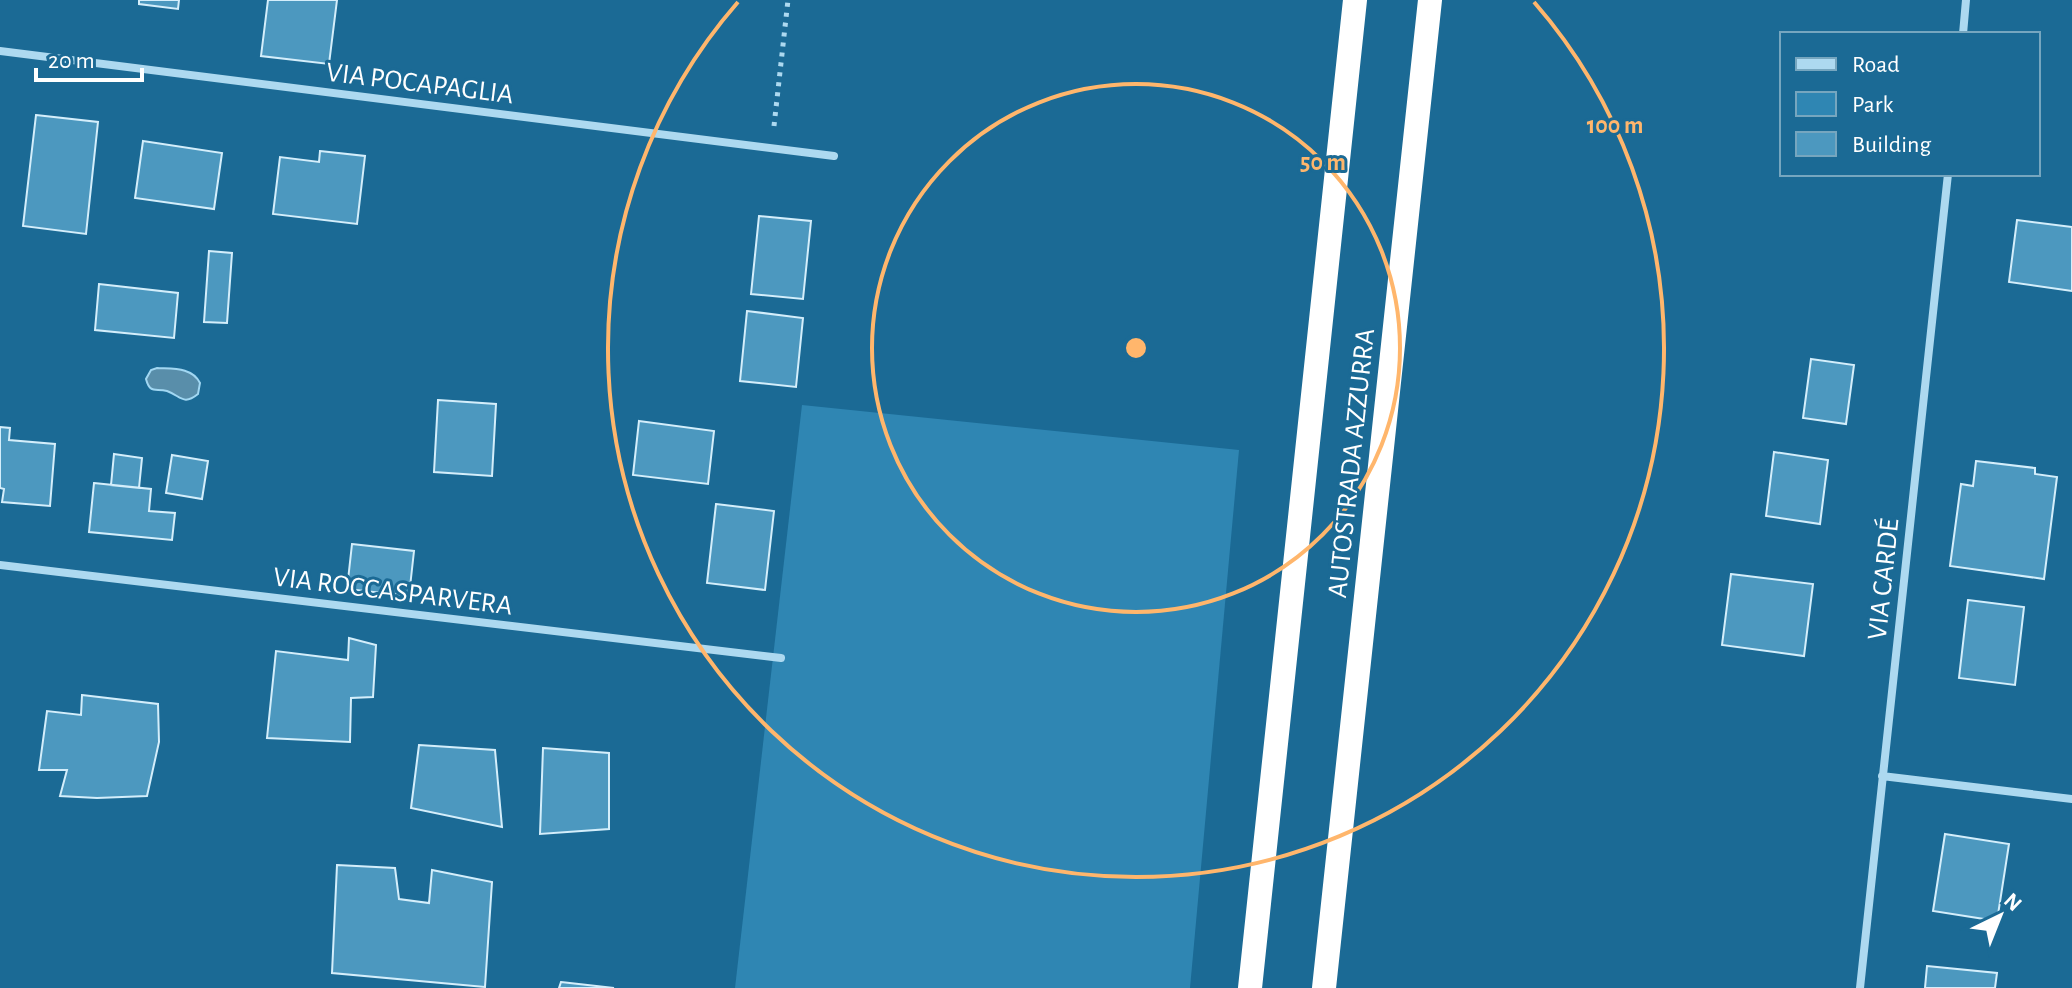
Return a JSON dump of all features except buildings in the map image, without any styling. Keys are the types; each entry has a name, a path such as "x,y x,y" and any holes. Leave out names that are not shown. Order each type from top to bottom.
{"highway":[{"name":"AUTOSTRADA AZZURRA","path":"1248,988 1355,0"},
{"name":"AUTOSTRADA AZZURRA","path":"1322,988 1430,0"}],"street":[{"path":"1963,32 1966,0"},
{"name":"VIA POCAPAGLIA","path":"0,51 834,156"},
{"name":"VIA CARDÉ","path":"1860,988 1948,176"},
{"name":"VIA ROCCASPARVERA","path":"0,565 781,658"},
{"path":"1882,776 2072,799"}],"path":[{"path":"771,148 788,0"}],"green space":[{"path":"802,405 1239,450 1190,988 735,988"}],"shaded area":[{"path":"157,368 192,374 200,383 198,394 185,400 167,391 151,389 146,379 151,370"}]}
